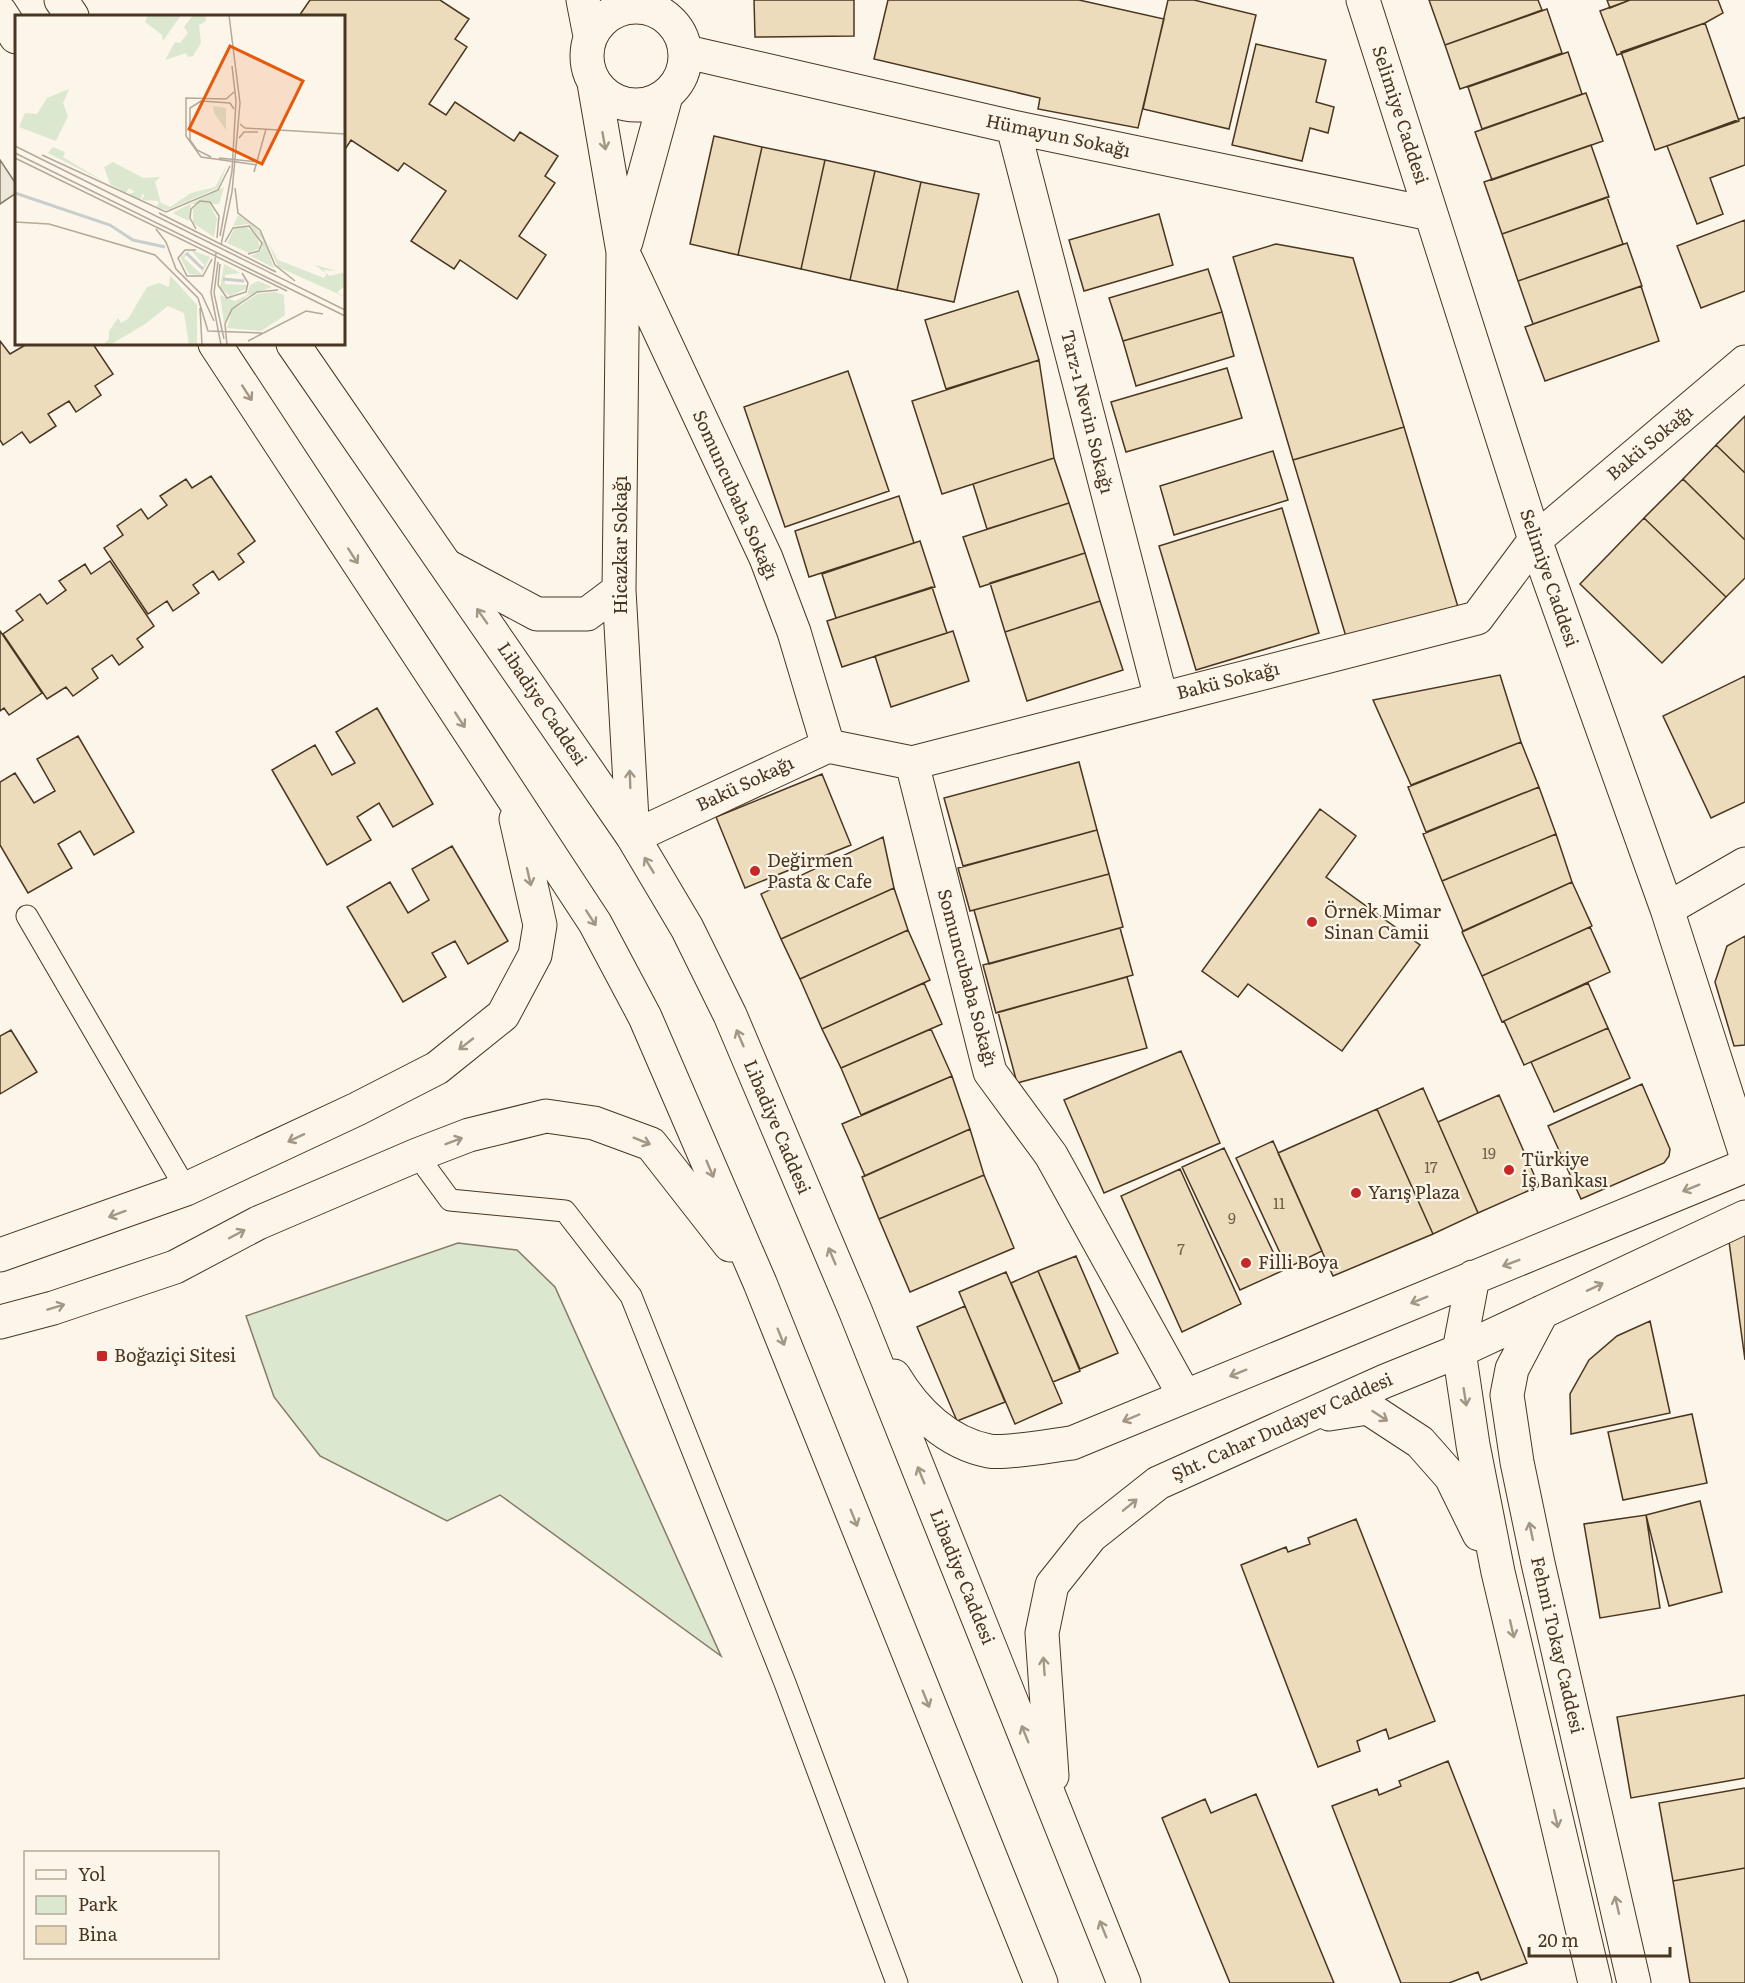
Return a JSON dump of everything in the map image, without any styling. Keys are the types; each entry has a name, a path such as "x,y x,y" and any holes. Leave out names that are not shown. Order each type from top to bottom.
{"main road":[{"path":"61,0 71,15"},
{"path":"583,0 591,36"},
{"name":"Selimiye Caddesi","path":"1363,0 1535,540 1667,909 1745,1152"},
{"path":"660,6 682,36 687,52 685,69 677,84 666,96 651,103 635,105 620,102 605,95 594,83 588,68 586,52 599,22 612,12 627,7 660,6"},
{"path":"0,12 15,35"},
{"name":"Hümayun Sokağı","path":"687,52 1013,127 1431,214"},
{"name":"Hicazkar Sokağı","path":"594,83 623,252 619,590 633,837"},
{"name":"Hicazkar Sokağı","path":"623,252 666,96"},
{"name":"Tarz-ı Nevin Sokağı","path":"1013,127 1161,698"},
{"name":"Somuncubaba Sokağı","path":"623,252 766,558 794,632 828,746"},
{"path":"216,345 595,923 645,1017 760,1283 1041,1983"},
{"name":"Libadiye Caddesi","path":"294,345 633,837 687,928 730,1015 855,1310 1124,1983"},
{"name":"Bakü Sokağı","path":"633,837 828,746 912,763 1477,618 1535,540 1745,362"},
{"path":"447,566 537,614 587,614 619,590"},
{"name":"Somuncubaba Sokağı","path":"912,763 990,1072 1051,1155 1184,1395"},
{"path":"0,1256 186,1189 357,1109 436,1068 503,1015 535,955 540,925 512,799"},
{"path":"1667,909 1745,864"},
{"path":"0,1322 53,1308 175,1267 258,1223 417,1155 469,1135 546,1116 594,1123 651,1144 760,1283"},
{"path":"855,1310 908,1400 943,1432 990,1451 1072,1443 1745,1166"},
{"name":"Şht. Cahar Dudayev Caddesi","path":"1054,1808 1042,1633 1052,1585 1091,1536 1158,1483 1303,1417 1458,1351 1745,1217"},
{"path":"1473,1277 1458,1351 1498,1572 1595,1983"},
{"name":"Fehmi Tokay Caddesi","path":"1542,1312 1512,1370 1507,1395 1516,1462 1634,1983"},
{"path":"1303,1417 1368,1408 1420,1442 1451,1477 1498,1572"},
{"path":"999,1882 1032,1983"}],"lane":[{"path":"27,916 186,1189"},
{"path":"417,1155 450,1200 565,1211 631,1296 785,1683 897,1983"}],"green space":[{"path":"458,1243 517,1250 555,1287 721,1656 500,1495 447,1521 320,1456 274,1397 246,1316"}],"shaded area":[{"path":"0,160 15,182 15,194 0,204"}],"building":[{"path":"310,0 440,0 469,19 455,39 467,47 429,104 446,115 455,102 514,141 520,132 558,156 545,176 555,183 519,236 546,255 517,299 460,260 454,269 411,241 446,191 404,163 398,171 351,140 345,149 345,15 300,15"},
{"path":"754,0 854,0 854,36 755,37"},
{"path":"888,0 1079,0 1164,19 1138,128 1038,109 1040,98 874,59"},
{"path":"1168,0 1194,0 1256,15 1229,129 1143,109"},
{"path":"1429,0 1538,0 1542,10 1445,45"},
{"path":"1607,0 1630,0 1610,8"},
{"path":"1630,0 1718,0 1723,13 1705,23 1617,55 1600,11"},
{"path":"1547,9 1562,53 1460,89 1445,45"},
{"path":"1705,23 1739,121 1655,150 1621,52"},
{"path":"1256,44 1326,60 1316,102 1334,107 1328,133 1310,128 1302,161 1232,145"},
{"path":"1568,52 1582,94 1482,129 1468,87"},
{"path":"1586,93 1603,141 1492,180 1475,132"},
{"path":"1745,117 1745,165 1710,178 1723,214 1697,224 1667,146"},
{"path":"714,136 762,147 738,255 690,244"},
{"path":"1591,145 1609,197 1502,234 1484,182"},
{"path":"762,147 825,160 801,269 738,255"},
{"path":"825,160 875,171 850,280 801,269"},
{"path":"875,171 921,182 897,290 850,280"},
{"path":"921,182 979,194 954,302 897,290"},
{"path":"1607,197 1623,244 1518,281 1502,234"},
{"path":"1159,214 1173,265 1084,291 1069,240"},
{"path":"1745,220 1745,291 1701,308 1677,246"},
{"path":"1627,243 1642,286 1533,324 1518,281"},
{"path":"1276,244 1353,258 1404,427 1293,460 1233,257"},
{"path":"1208,269 1222,312 1123,341 1109,298"},
{"path":"1641,286 1659,341 1545,381 1525,327"},
{"path":"1018,291 1039,360 946,389 925,320"},
{"path":"1222,312 1234,356 1136,386 1123,341"},
{"path":"0,341 10,354 25,345 94,345 113,374 95,386 101,395 76,412 69,401 48,414 56,426 30,443 22,432 3,445 0,440"},
{"path":"1039,360 1054,458 942,494 912,401"},
{"path":"1227,368 1242,418 1126,452 1111,402"},
{"path":"848,371 889,491 785,527 744,407"},
{"path":"1745,416 1745,473 1716,445"},
{"path":"1404,427 1458,607 1347,640 1293,460"},
{"path":"1716,445 1745,473 1745,540 1683,479"},
{"path":"1273,451 1288,500 1174,535 1160,486"},
{"path":"1054,458 1069,503 987,529 973,484"},
{"path":"211,476 255,541 238,554 244,562 219,580 213,571 193,585 199,593 173,611 167,601 148,614 104,548 123,535 117,526 141,509 148,519 167,505 160,496 186,479 192,488"},
{"path":"1683,479 1745,540 1745,578 1726,597 1644,518"},
{"path":"899,496 914,543 809,577 795,531"},
{"path":"1069,503 1085,553 980,587 963,537"},
{"path":"1282,508 1319,633 1196,670 1159,546"},
{"path":"1644,518 1726,597 1662,663 1580,584"},
{"path":"920,541 935,587 836,618 822,574"},
{"path":"1085,553 1100,601 1005,632 990,583"},
{"path":"110,561 154,626 137,639 143,647 119,665 112,655 92,669 98,678 73,696 66,687 47,699 3,634 23,620 16,611 40,594 47,604 66,590 59,581 85,564 91,574"},
{"path":"932,587 947,633 842,667 827,621"},
{"path":"1100,601 1123,670 1027,701 1005,632"},
{"path":"0,631 42,693 9,715 4,708 0,711"},
{"path":"953,631 969,681 891,707 875,656"},
{"path":"1500,675 1521,742 1411,785 1373,700"},
{"path":"1745,676 1745,802 1711,818 1663,716"},
{"path":"377,708 433,804 393,827 379,803 357,817 371,840 327,865 272,770 315,745 332,775 355,763 336,732"},
{"path":"78,736 134,832 94,855 80,831 58,844 72,868 28,893 0,845 0,782 15,773 34,803 55,791 37,759"},
{"path":"1521,742 1539,787 1426,832 1408,787"},
{"path":"1079,762 1097,830 963,866 944,798"},
{"path":"822,774 851,845 745,888 716,817"},
{"path":"1539,787 1556,834 1442,881 1423,834"},
{"name":"Örnek Mimar Sinan Camii","path":"1320,809 1356,836 1326,877 1420,945 1342,1051 1248,984 1238,997 1202,971"},
{"path":"1097,830 1109,874 970,911 958,868"},
{"path":"1556,834 1572,882 1463,931 1442,881"},
{"path":"883,837 894,888 781,939 761,894"},
{"path":"452,846 508,941 468,964 455,941 432,953 446,977 403,1002 347,907 390,882 408,913 429,900 412,869"},
{"path":"1109,874 1123,927 989,964 974,910"},
{"path":"1572,882 1592,926 1482,976 1462,932"},
{"path":"894,888 908,930 800,979 781,939"},
{"path":"1590,927 1610,972 1502,1022 1482,976"},
{"path":"1120,928 1133,975 996,1013 983,965"},
{"path":"908,930 930,980 822,1029 800,979"},
{"path":"1745,936 1745,1045 1734,1046 1715,982 1727,946"},
{"path":"1127,977 1147,1048 1017,1083 998,1012"},
{"path":"924,983 942,1024 841,1068 822,1029"},
{"path":"1588,983 1608,1028 1524,1065 1504,1021"},
{"path":"1608,1028 1630,1078 1554,1112 1531,1062"},
{"path":"931,1029 952,1076 861,1115 841,1068"},
{"path":"11,1030 37,1072 0,1094 0,1036"},
{"path":"1181,1051 1220,1143 1104,1193 1064,1100"},
{"path":"952,1076 970,1129 865,1176 842,1124"},
{"path":"1642,1084 1670,1149 1669,1156 1664,1163 1581,1199 1548,1126"},
{"path":"1423,1088 1478,1213 1433,1234 1377,1109"},
{"path":"1499,1095 1539,1186 1478,1213 1438,1122"},
{"name":"Yarış Plaza","path":"1377,1109 1433,1234 1333,1276 1278,1153"},
{"path":"970,1129 984,1175 879,1219 862,1177"},
{"path":"1273,1141 1322,1251 1287,1268 1236,1158"},
{"path":"1224,1148 1282,1271 1240,1290 1182,1167"},
{"path":"1180,1169 1241,1304 1182,1332 1121,1196"},
{"path":"984,1175 1014,1248 910,1292 879,1219"},
{"path":"1745,1232 1745,1360 1728,1234"},
{"path":"1076,1256 1118,1353 1080,1369 1038,1271"},
{"path":"1038,1271 1080,1371 1053,1382 1011,1283"},
{"path":"1006,1272 1062,1403 1015,1424 959,1292"},
{"path":"965,1306 1005,1402 957,1421 917,1327"},
{"path":"1650,1321 1670,1413 1571,1434 1570,1394 1589,1360 1617,1336"},
{"path":"1692,1414 1707,1483 1623,1500 1608,1432"},
{"path":"1700,1501 1722,1592 1669,1606 1646,1515"},
{"path":"1646,1515 1660,1608 1600,1618 1584,1524"},
{"path":"1356,1519 1435,1721 1389,1739 1386,1729 1357,1741 1360,1751 1318,1767 1241,1565 1286,1547 1288,1552 1310,1544 1308,1538"},
{"path":"1745,1695 1745,1778 1631,1798 1617,1717"},
{"path":"1448,1761 1527,1963 1481,1980 1478,1972 1449,1983 1401,1983 1332,1806 1377,1789 1379,1795 1401,1786 1399,1781"},
{"path":"1745,1788 1745,1868 1673,1881 1659,1803"},
{"path":"1256,1794 1334,1983 1230,1983 1162,1818 1205,1799 1211,1813"},
{"path":"1745,1868 1745,1983 1690,1983 1673,1881"}],"place":[{"name":"Değirmen Pasta & Cafe","path":"755,871"},
{"name":"Örnek Mimar Sinan Camii","path":"1312,922"},
{"name":"Türkiye İş Bankası","path":"1509,1170"},
{"name":"Yarış Plaza","path":"1356,1193"},
{"name":"Filli Boya","path":"1246,1263"},
{"name":"Boğaziçi Sitesi","path":"102,1356"}]}
